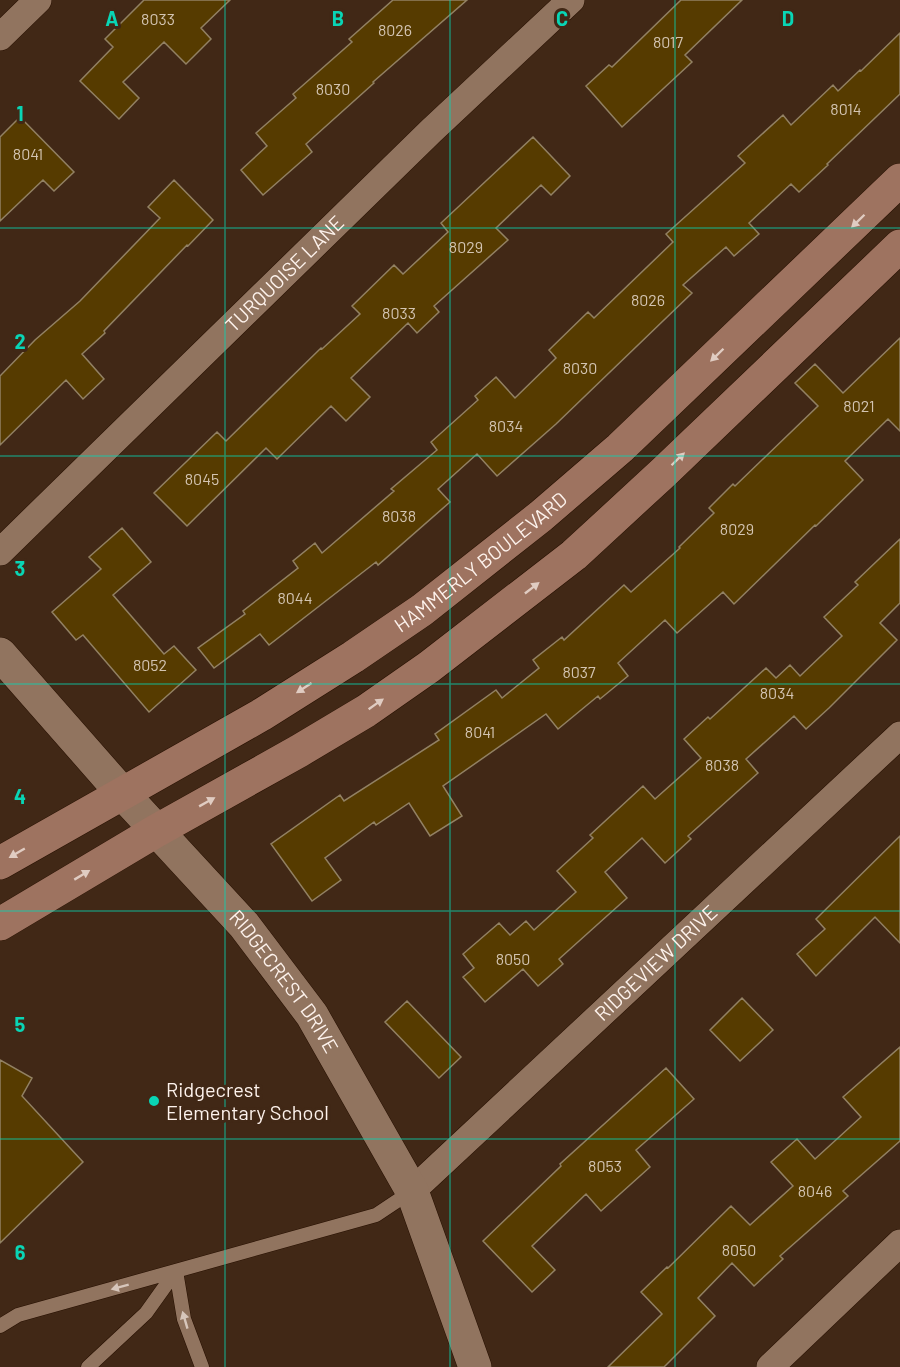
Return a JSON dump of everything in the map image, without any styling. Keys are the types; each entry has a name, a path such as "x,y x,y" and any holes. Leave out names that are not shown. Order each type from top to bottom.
{"main road":[{"name":"HAMMERLY BOULEVARD","path":"0,862 261,715 422,610 541,516 620,448 900,180"},
{"path":"0,924 156,831 366,711 429,667 574,555 900,246"},
{"path":"821,256 853,290"},
{"path":"541,516 574,555"}],"street":[{"path":"0,37 38,0"},
{"name":"TURQUOISE LANE","path":"0,552 423,140 571,0"},
{"name":"RIDGECREST DRIVE","path":"0,654 156,831 244,925 312,1015 412,1191 475,1367"},
{"name":"RIDGEVIEW DRIVE","path":"412,1191 900,735"},
{"path":"770,1367 900,1243"}],"lane":[{"path":"0,1326 18,1315 376,1215 412,1191"},
{"path":"88,1367 146,1313 176,1271"},
{"path":"176,1271 184,1319 202,1367"}],"building":[{"path":"144,0 230,0 201,28 211,39 186,64 164,42 123,82 139,98 119,119 80,81 113,47 105,39"},
{"path":"393,0 467,0 306,144 312,152 263,195 241,170 267,146 256,133 296,98 293,94 352,42 349,39"},
{"path":"681,0 742,0 685,55 692,62 622,127 586,86 609,65 612,67"},
{"path":"900,33 900,94 799,192 791,184 749,223 759,234 734,256 726,247 683,285 692,293 556,424 497,476 477,454 438,489 450,502 378,565 376,562 269,645 260,634 214,668 198,648 245,614 243,611 298,568 293,561 315,543 322,553 394,491 391,489 437,450 431,442 478,400 475,396 496,377 515,398 556,358 549,350 588,312 594,318 673,242 666,234 745,163 738,156 783,115 791,125 833,85 838,91"},
{"path":"20,117 74,172 54,191 43,180 0,221 0,137"},
{"path":"533,137 570,176 551,195 541,185 496,228 508,240 434,306 439,312 417,333 408,323 351,378 370,397 346,421 331,406 277,459 266,448 187,526 154,493 217,432 226,441 321,348 360,314 352,306 394,265 403,274 448,232 441,223"},
{"path":"174,180 213,220 82,354 104,379 83,399 66,380 0,445 0,376 35,340 80,301 160,218 148,207"},
{"path":"900,338 900,431 888,419 845,461 863,480 816,526 734,604 723,592 677,633 665,620 618,663 628,676 600,699 598,696 558,729 546,714 443,786 462,816 430,836 409,803 376,825 374,822 325,858 341,880 312,901 271,844 340,795 344,801 439,740 435,734 496,690 502,698 539,668 533,660 562,637 564,640 624,585 631,592 680,548 714,513 709,508 733,484 735,486 818,406 795,383 815,364 843,393"},
{"path":"122,528 151,562 113,595 164,654 174,646 196,670 149,712 83,635 76,640 52,612 101,569 89,557"},
{"path":"900,539 900,603 880,623 897,640 806,729 794,716 746,759 758,773 688,836 691,839 665,863 642,838 605,872 627,898 559,959 563,964 538,986 523,969 485,1002 463,977 474,968 463,954 499,923 510,935 526,921 534,930 576,892 557,871 593,838 590,835 643,786 655,799 701,758 684,739 708,717 710,719 766,668 776,678 790,665 800,676 842,636 824,617 858,585 855,582"},
{"path":"900,836 900,943 875,917 816,976 797,954 825,929 816,919"},
{"path":"742,998 773,1030 740,1061 710,1030"},
{"path":"407,1001 461,1057 439,1078 385,1022"},
{"path":"900,1047 900,1141 843,1191 848,1196 780,1256 783,1259 754,1286 732,1263 698,1298 715,1316 664,1367 608,1367 662,1314 641,1292 731,1206 750,1225 793,1186 771,1162 797,1139 815,1159 861,1117 843,1097"},
{"path":"0,1060 32,1078 22,1096 83,1162 0,1243"},
{"path":"666,1068 694,1099 636,1150 650,1167 601,1211 586,1194 532,1246 555,1270 532,1292 483,1241 561,1166 560,1164"}],"place":[{"name":"Ridgecrest Elementary School","path":"154,1101"}]}
